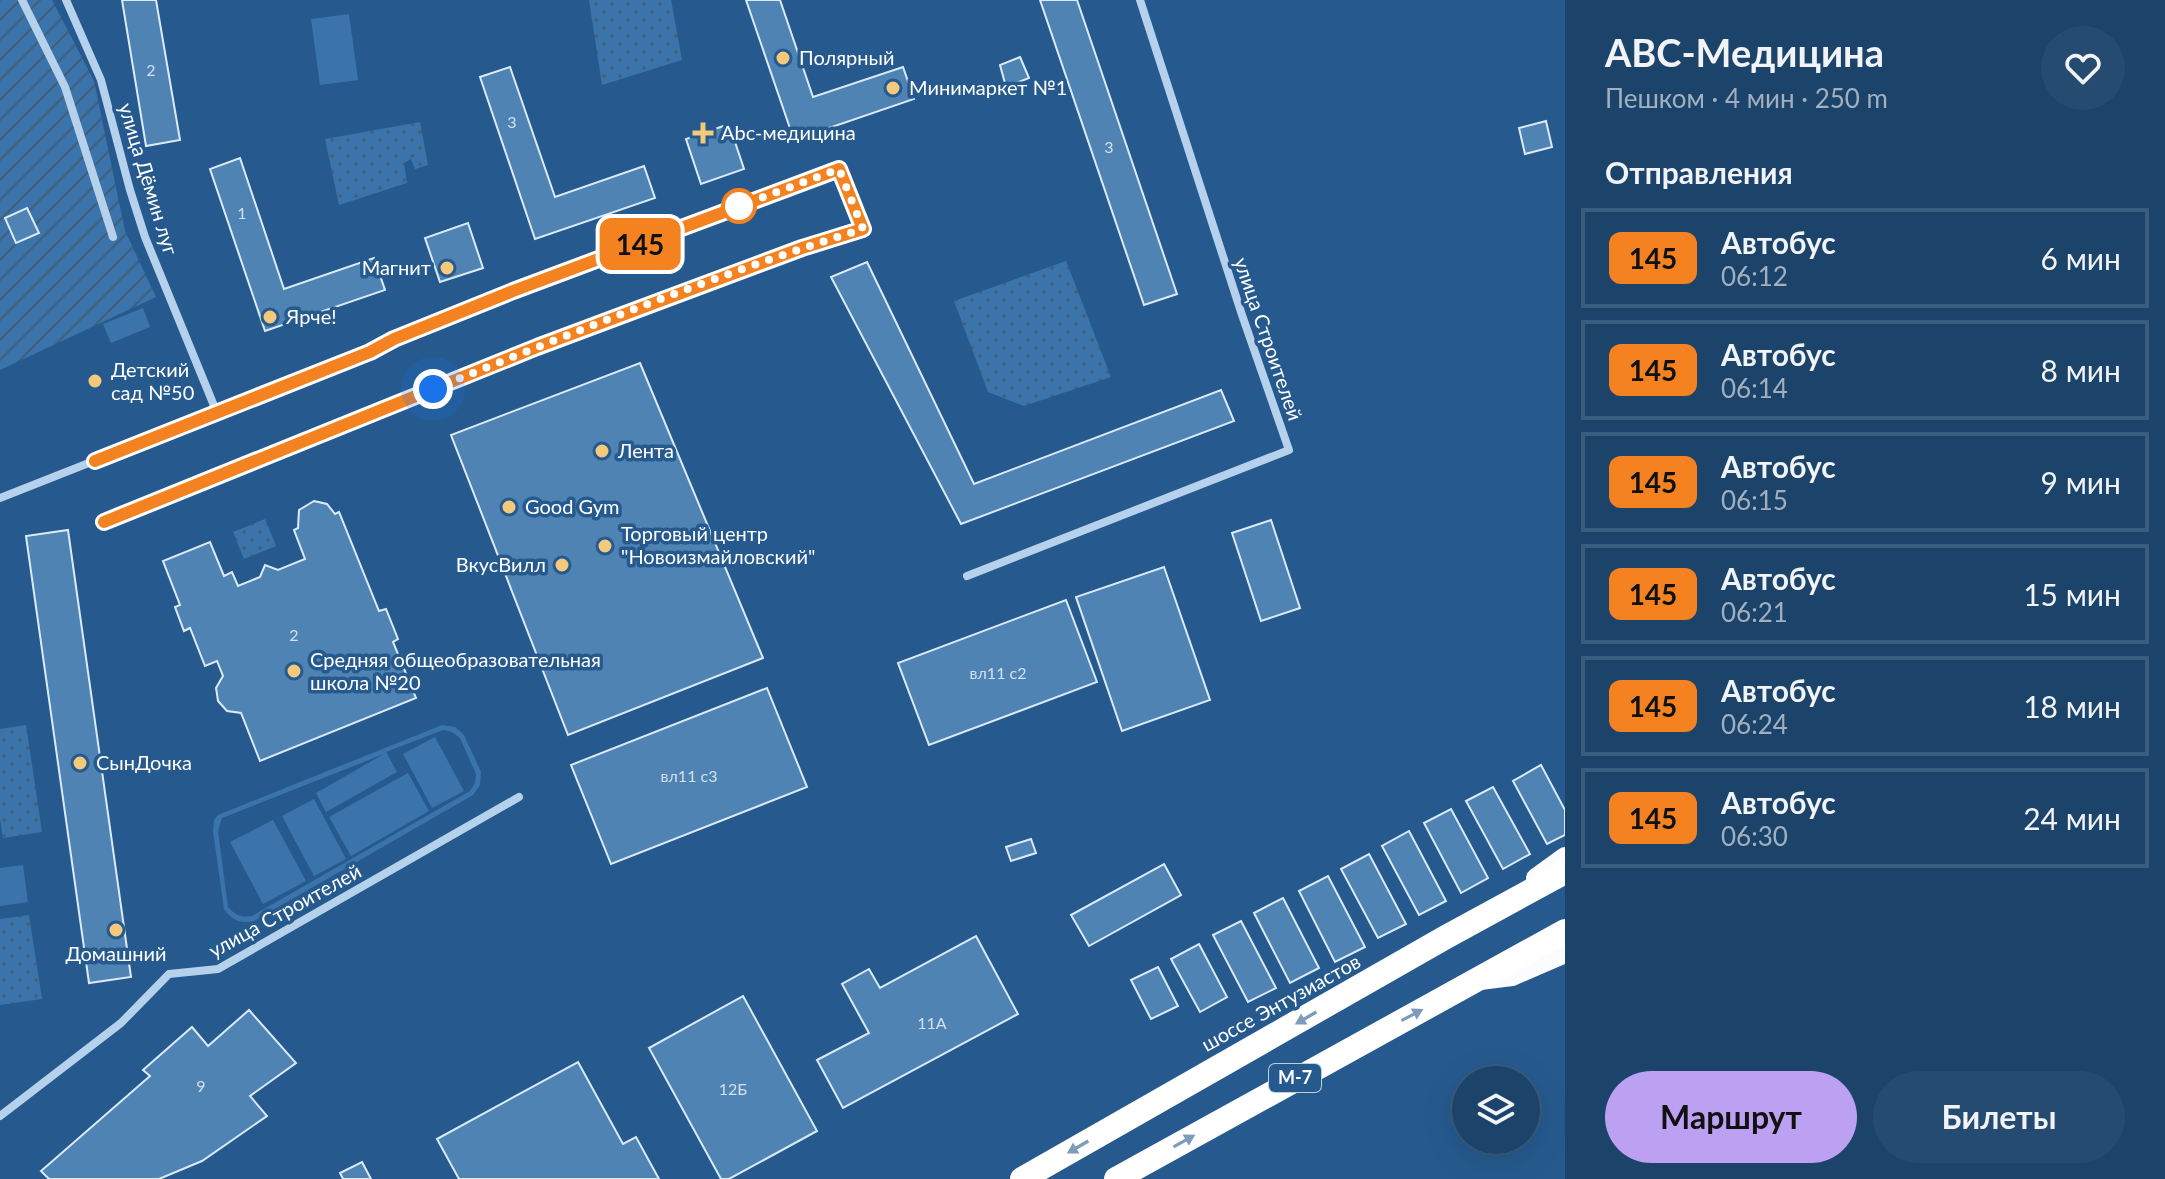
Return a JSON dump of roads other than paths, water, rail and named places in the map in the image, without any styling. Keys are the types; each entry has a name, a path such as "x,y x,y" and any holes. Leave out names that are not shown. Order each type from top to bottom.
{"highway":[{"name":"шоссе Энтузиастов","path":"1022,1179 1565,872"},
{"name":"М-7","path":"1116,1179 1565,931"}],"main road":[{"path":"1446,937 1565,857"},
{"path":"1476,981 1512,976 1565,953"}],"street":[{"path":"22,0 65,87 113,237"},
{"name":"улица Дёмин луг","path":"66,0 101,80 146,240 217,413"},
{"name":"улица Строителей","path":"967,576 1289,450 1140,0"},
{"path":"0,498 513,291 839,169 863,229 802,248 537,347 104,522"},
{"name":"улица Строителей","path":"0,1116 121,1023 169,974 218,969 519,797"}],"place":[{"name":"Полярный","path":"783,58"},
{"name":"Минимаркет №1","path":"893,88"},
{"name":"Abc-медицина","path":"703,133"},
{"name":"Магнит","path":"447,268"},
{"name":"Ярче!","path":"270,317"},
{"name":"Детский сад №50","path":"95,381"},
{"name":"Лента","path":"602,451"},
{"name":"Good Gym","path":"509,507"},
{"name":"Торговый центр \"Новоизмайловский\"","path":"605,546"},
{"name":"ВкусВилл","path":"562,565"},
{"name":"Средняя общеобразовательная школа №20","path":"294,671"},
{"name":"СынДочка","path":"80,763"},
{"name":"Домашний","path":"116,930"}]}
